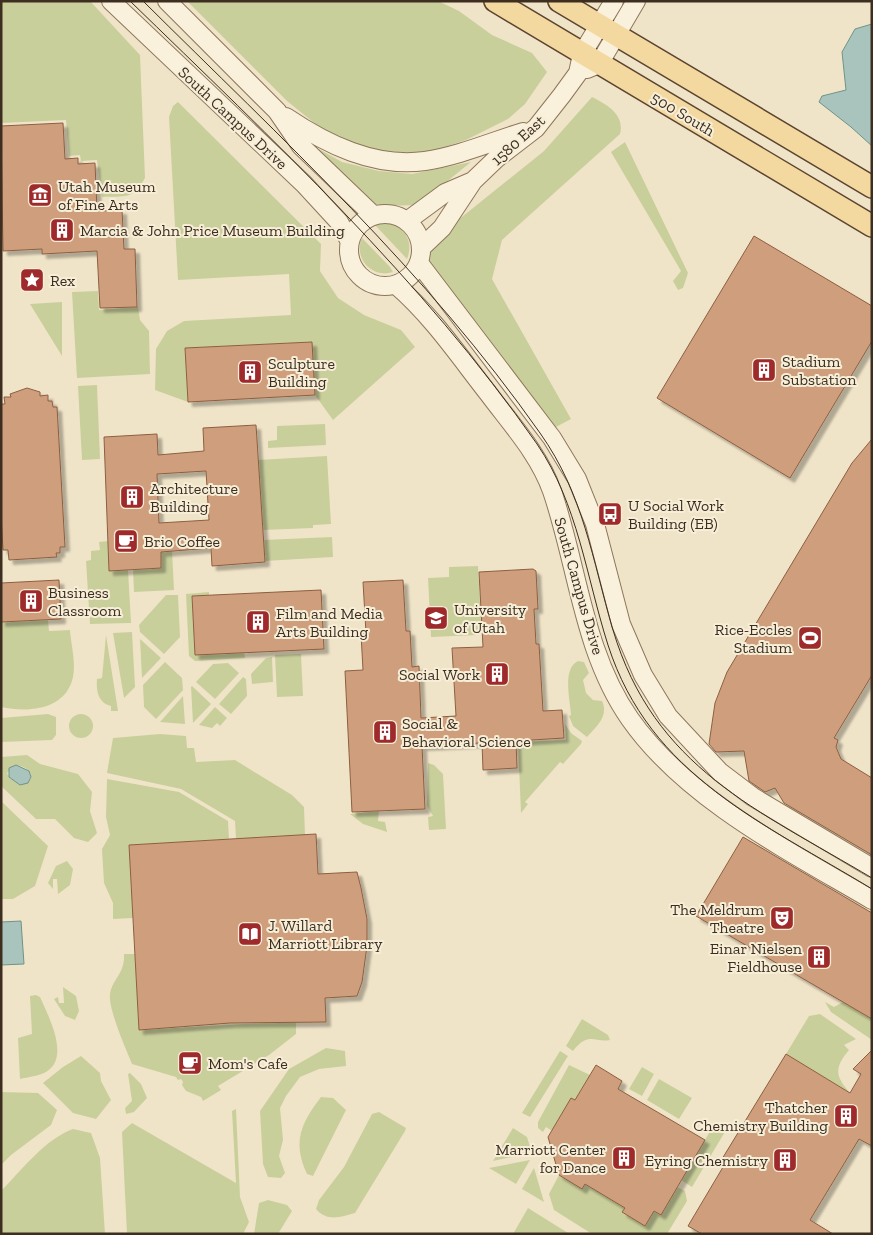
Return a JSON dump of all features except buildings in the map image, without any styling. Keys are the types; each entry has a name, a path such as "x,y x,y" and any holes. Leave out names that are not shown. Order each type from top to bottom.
{"main road":[{"name":"500 South","path":"494,1 586,64 872,226"},
{"name":"500 South","path":"559,1 872,187"}],"street":[{"name":"South Campus Drive","path":"111,1 304,184 339,222 349,240"},
{"name":"South Campus Drive","path":"167,1 277,111 302,146 373,215"},
{"path":"608,31 614,1"},
{"path":"608,31 636,1"},
{"name":"1580 East","path":"420,255 442,228 473,180 497,158 536,128 586,64 608,31"},
{"path":"277,111 316,138 352,153 391,161 424,161 440,158 536,128"},
{"name":"1580 East","path":"407,221 445,193 473,180"},
{"path":"385,214 396,216 407,221 417,233 420,255 413,273 396,285 383,287 370,284 359,277 350,259 349,240 357,226 373,215 385,214"},
{"name":"South Campus Drive","path":"420,255 552,438 577,479 594,524 621,624 643,676 668,716 727,777 753,796 872,868"},
{"name":"South Campus Drive","path":"396,285 445,337 531,450 551,488 565,533 587,624 605,675 630,719 666,760 697,790 728,813 872,900"}],"green space":[{"path":"1,1 90,1 140,55 145,178 141,185 132,193 123,196 102,197 97,160 81,161 80,155 69,156 66,120 1,123"},
{"path":"187,1 438,1 459,11 492,35 532,53 547,72 525,104 508,119 466,140 436,150 409,153 377,150 323,130 287,101"},
{"path":"592,97 604,103 618,116 621,127 620,134 502,240 492,279 571,419 554,428 429,264 428,254 432,241 544,151"},
{"path":"178,102 321,244 320,271 338,298 364,315 401,330 415,347 333,420 315,395 312,342 185,348 188,402 155,390 156,349 167,331 184,321 291,315 289,274 178,280 169,117 173,106"},
{"path":"625,142 688,273 683,288 678,290 673,281 681,271 611,152"},
{"path":"308,143 342,162 379,171 412,174 471,162 418,205 387,206 370,203"},
{"path":"387,223 399,228 406,236 409,246 407,259 375,225"},
{"path":"362,238 393,272 378,272 366,265 360,253"},
{"path":"98,291 99,310 138,307 140,320 149,331 150,374 77,378 72,292"},
{"path":"62,302 62,356 30,304"},
{"path":"97,385 100,459 82,460 78,386"},
{"path":"325,424 326,445 268,448 268,441 277,440 277,426"},
{"path":"327,456 331,524 313,525 313,528 263,530 258,460"},
{"path":"332,537 333,557 265,561 263,540"},
{"path":"108,541 109,570 128,570 131,623 90,624 86,561 91,560 91,551 100,550 99,542"},
{"path":"172,551 174,590 134,592 133,570 161,568 161,552"},
{"path":"478,566 481,621 478,621 479,635 431,637 428,578 449,577 449,567"},
{"path":"209,592 209,595 192,596 195,654 244,652 245,658 195,661 189,656 186,594"},
{"path":"166,595 178,595 180,637 164,654 140,632 139,625"},
{"path":"48,620 49,631 70,630 74,666 69,688 54,703 44,707 12,709 1,707 1,622"},
{"path":"132,632 135,687 124,698 113,633"},
{"path":"106,635 118,711 111,711 111,706 103,702 97,688 97,679 102,678"},
{"path":"140,639 161,658 142,678"},
{"path":"301,654 303,696 277,697 275,655"},
{"path":"272,657 273,682 252,684 251,674 266,658"},
{"path":"578,661 584,662 589,673 583,680 586,693 593,700 602,701 604,706 601,720 587,737 573,726 569,716 571,715 568,677 573,665"},
{"path":"165,662 182,678 183,690 156,719 144,707 143,685"},
{"path":"228,663 239,673 215,699 196,682 213,664"},
{"path":"243,677 246,679 247,696 231,714 219,704"},
{"path":"191,687 211,704 193,723"},
{"path":"183,696 185,724 160,722"},
{"path":"215,707 227,718 220,726 217,723 212,728 199,725"},
{"path":"48,714 56,717 56,735 52,740 1,742 1,718"},
{"path":"81,714 86,715 92,721 92,731 86,737 81,738 76,737 70,731 69,726 70,721 76,715"},
{"path":"565,724 571,733 582,741 581,744 563,764 560,762 525,802 528,804 521,813 518,742 566,740"},
{"path":"160,734 186,736 187,748 194,748 196,762 235,760 292,795 304,807 305,835 236,839 235,821 181,789 107,773 113,738"},
{"path":"27,755 40,764 78,774 92,792 90,811 97,833 88,842 74,838 55,819 36,819 1,786 1,757","holes":["16,765 27,769 31,779 20,785 10,778 7,773"]},
{"path":"428,763 434,765 443,774 446,829 429,830 428,817 433,816 427,806"},
{"path":"107,779 179,792 228,821 229,839 129,845 133,918 113,919 113,903 104,883 102,849 110,835 106,817"},
{"path":"1,801 48,846 35,886 13,899 1,899"},
{"path":"379,811 378,821 385,822 387,832 363,824 350,814"},
{"path":"67,861 73,869 70,885 58,894 57,879 53,879 53,889 48,883 56,866"},
{"path":"124,954 135,954 139,1030 296,1021 296,1034 269,1055 218,1086 221,1090 203,1101 201,1097 186,1091 181,1079 178,1080 176,1077 132,1064 118,1029 110,1001 111,989 123,967"},
{"path":"63,987 76,996 79,1011 75,1020 65,1016 54,999 58,997 59,1003 64,1003"},
{"path":"36,995 40,997 52,1025 57,1047 57,1057 53,1065 46,1072 20,1079 18,1038 32,1034 30,996"},
{"path":"825,1002 834,1007 843,1002 872,1019 872,1040 831,1012"},
{"path":"820,1014 856,1039 844,1045 849,1050 841,1062 838,1072 841,1082 850,1093 786,1054 809,1016"},
{"path":"582,1019 608,1035 610,1040 592,1039 583,1041 573,1051 566,1046"},
{"path":"326,1048 345,1051 346,1066 319,1069 300,1077 286,1096 280,1108 283,1140 279,1156 285,1173 281,1178 268,1177 263,1164 260,1111 289,1069"},
{"path":"560,1051 568,1056 530,1117 522,1113"},
{"path":"81,1056 100,1073 101,1081 111,1100 96,1119 73,1113 43,1083"},
{"path":"569,1065 590,1075 575,1100 552,1131 546,1127 543,1132 538,1128 538,1122"},
{"path":"642,1067 654,1074 642,1096 629,1089"},
{"path":"130,1073 141,1084 147,1098 134,1112 126,1114 125,1108 132,1101 128,1074"},
{"path":"659,1079 692,1098 679,1119 647,1100"},
{"path":"1,1092 38,1093 57,1110 51,1125 11,1155 1,1165"},
{"path":"321,1097 333,1098 346,1110 313,1176 307,1174 302,1163 300,1142 304,1124"},
{"path":"236,1109 240,1197 249,1222 243,1234 127,1234 122,1132 132,1123 236,1183 232,1111"},
{"path":"379,1112 406,1128 405,1131 355,1213 345,1216 325,1216 316,1209 319,1200 344,1167 372,1114"},
{"path":"715,1123 726,1130 692,1187 681,1180"},
{"path":"513,1128 527,1137 531,1150 529,1153 493,1161"},
{"path":"73,1129 91,1133 100,1158 105,1234 1,1234 1,1191 43,1147"},
{"path":"530,1160 516,1184 489,1168"},
{"path":"534,1168 544,1202 522,1189"},
{"path":"559,1175 582,1189 585,1184 625,1208 622,1212 645,1226 654,1211 677,1187 685,1191 687,1201 667,1234 592,1234 554,1210 549,1194"},
{"path":"268,1200 287,1205 292,1211 278,1234 254,1234 259,1203"},
{"path":"528,1208 568,1233 513,1234"}],"water":[{"path":"872,24 872,146 819,102 822,96 846,90 842,52 855,29"},
{"path":"16,765 29,771 31,777 28,783 20,785 9,777 9,768"},
{"path":"21,921 24,964 1,965 1,922"}],"tram line":[{"path":"130,1 291,159 395,268 492,383 537,444 551,467 572,516 608,645 627,690 652,729 682,762 715,791 752,817 872,889"},
{"path":"143,1 300,156 401,262 450,317 540,433 555,456 577,504 613,630 631,677 655,717 683,751 715,780 751,806 872,878"}],"place":[{"name":"Utah Museum of Fine Arts","path":"40,195"},
{"name":"Marcia & John Price Museum Building","path":"62,230"},
{"name":"Rex","path":"32,280"},
{"name":"Stadium Substation","path":"764,370"},
{"name":"Sculpture Building","path":"250,372"},
{"name":"Architecture Building","path":"132,497"},
{"name":"U Social Work Building (EB)","path":"610,514"},
{"name":"Brio Coffee","path":"126,541"},
{"name":"Business Classroom","path":"31,601"},
{"name":"University of Utah","path":"436,618"},
{"name":"Film and Media Arts Building","path":"258,622"},
{"name":"Rice-Eccles Stadium","path":"810,638"},
{"name":"Social Work","path":"497,674"},
{"name":"Social & Behavioral Science","path":"385,732"},
{"name":"The Meldrum Theatre","path":"782,918"},
{"name":"J. Willard Marriott Library","path":"250,934"},
{"name":"Einar Nielsen Fieldhouse","path":"819,957"},
{"name":"Mom's Cafe","path":"190,1063"},
{"name":"Thatcher Chemistry Building","path":"846,1116"},
{"name":"Marriott Center for Dance","path":"624,1158"},
{"name":"Eyring Chemistry","path":"785,1160"}]}
